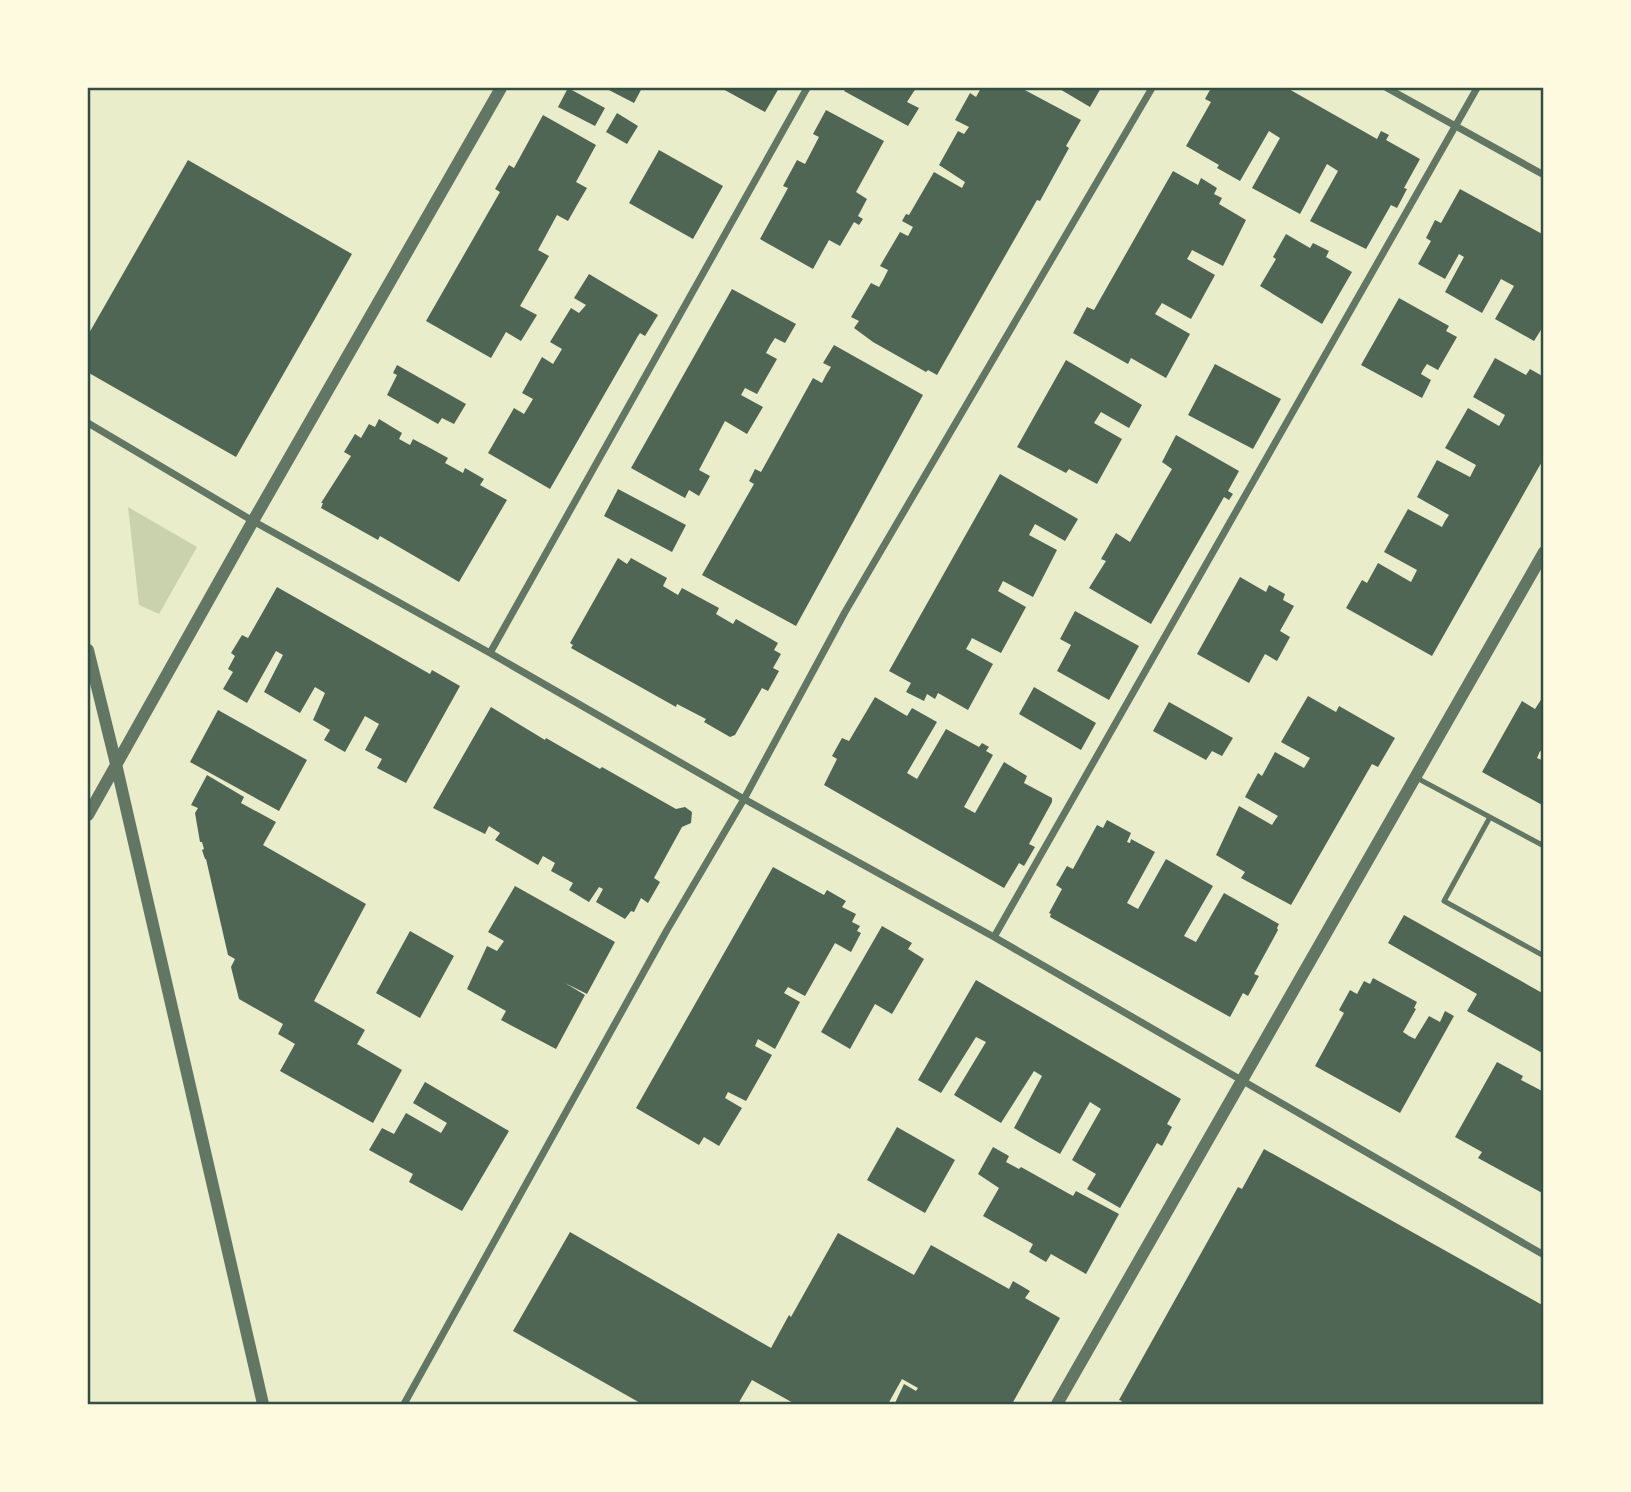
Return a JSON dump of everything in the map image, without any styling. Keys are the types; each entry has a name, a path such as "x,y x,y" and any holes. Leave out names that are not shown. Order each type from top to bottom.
{"street":[{"path":"88,815 501,88"},
{"path":"490,653 807,88"},
{"path":"404,1405 667,930 744,799 845,612 1152,88"},
{"path":"1387,88 1544,175"},
{"path":"994,937 1477,88"},
{"path":"88,423 253,521 994,937 1544,1255"},
{"path":"1056,1405 1544,552"},
{"path":"88,650 263,1405"}],"lane":[{"path":"1415,777 1544,846"},
{"path":"1490,817 1444,901 1544,956"}],"green space":[{"path":"128,507 197,547 159,614 139,605"}],"building":[{"path":"568,88 605,108 595,126 558,107"},
{"path":"605,88 642,88 634,103"},
{"path":"721,88 779,88 765,112"},
{"path":"846,88 916,88 907,102 919,108 908,126 844,91"},
{"path":"981,88 1021,88 1081,120 1040,201 1037,200 937,375 928,370 926,372 873,342 854,328 859,321 851,317 871,283 879,287 888,270 880,266 900,232 908,236 913,227 902,221 906,214 909,215 934,172 962,188 965,182 939,165 958,131 964,134 969,127 955,120 970,93 976,97"},
{"path":"1058,88 1101,88 1090,107"},
{"path":"1211,88 1287,88 1377,139 1381,131 1389,135 1386,140 1420,159 1404,188 1407,189 1397,208 1391,205 1366,249 1310,221 1338,171 1327,164 1300,214 1252,188 1280,138 1269,131 1240,181 1186,146 1211,102 1205,99"},
{"path":"826,110 884,141 856,192 867,199 858,216 863,219 859,225 854,222 840,246 829,240 813,269 760,239 788,188 783,186 797,160 805,164 819,137 813,134"},
{"path":"617,113 638,126 627,144 606,132"},
{"path":"543,115 596,145 576,182 587,188 568,221 557,215 538,250 549,256 520,306 537,315 521,341 506,332 491,358 426,321 500,192 495,189 509,165 514,168"},
{"path":"659,150 723,186 693,239 629,203"},
{"path":"188,160 352,254 236,457 89,373 88,367 88,335"},
{"path":"1173,171 1198,185 1201,178 1217,188 1214,194 1222,198 1219,204 1246,220 1223,266 1192,250 1187,259 1215,275 1191,319 1162,303 1155,314 1190,334 1166,378 1131,358 1128,364 1073,333 1087,307 1094,310"},
{"path":"1460,189 1544,235 1544,325 1534,341 1495,319 1514,286 1501,279 1482,313 1445,292 1464,257 1459,254 1445,279 1418,264 1431,241 1426,238 1435,220 1441,223"},
{"path":"1286,234 1310,248 1313,243 1329,251 1326,257 1352,272 1322,324 1260,286 1276,259 1273,257"},
{"path":"589,274 658,315 645,336 640,333 638,336 550,489 488,453 514,408 524,414 533,399 522,393 542,357 553,364 562,349 550,342 571,308 579,313 586,305 574,298"},
{"path":"732,289 796,324 785,343 775,338 771,344 766,353 777,359 757,394 745,388 741,395 763,407 747,434 725,421 699,470 710,476 699,496 689,490 685,498 631,468"},
{"path":"1399,298 1449,326 1446,331 1457,337 1438,370 1427,364 1423,370 1421,374 1431,380 1422,398 1361,365"},
{"path":"834,345 923,395 796,626 702,575 754,484 749,481 755,469 761,472 813,378 822,383 831,367 823,363"},
{"path":"1495,358 1526,375 1530,369 1544,377 1544,458 1432,656 1346,608 1362,580 1367,583 1378,563 1411,582 1417,570 1384,552 1408,509 1442,527 1449,515 1417,497 1437,460 1470,477 1476,465 1445,448 1468,408 1499,426 1502,421 1505,415 1473,397"},
{"path":"1066,360 1142,405 1129,428 1101,412 1094,423 1122,439 1097,484 1069,469 1066,473 1017,447"},
{"path":"1215,364 1281,399 1253,449 1188,415"},
{"path":"397,365 466,404 454,424 442,418 438,424 387,395 397,375 393,373"},
{"path":"379,419 402,433 399,439 410,445 413,439 448,458 445,463 463,473 465,468 484,479 480,485 507,500 459,582 380,536 378,540 321,508 321,503 351,456 344,452 355,434 361,438 369,424 375,427"},
{"path":"1176,435 1239,471 1228,491 1233,494 1229,500 1224,497 1151,624 1089,588 1106,561 1101,559 1116,533 1130,542 1172,469 1162,462"},
{"path":"1000,474 1078,519 1065,541 1035,524 1029,535 1057,550 1033,597 1003,581 998,591 1026,607 1001,653 972,638 966,649 993,664 968,710 938,693 935,699 927,694 924,701 906,692 911,683 889,671"},
{"path":"618,489 686,525 672,552 604,516"},
{"path":"618,558 627,564 631,558 667,578 663,586 678,595 682,588 719,608 716,614 733,624 736,619 778,643 774,650 781,654 773,668 779,671 768,691 762,688 735,735 730,737 704,722 706,719 677,704 676,707 571,648 573,645 570,643"},
{"path":"1240,577 1266,592 1269,585 1285,594 1283,600 1294,606 1280,631 1290,637 1277,661 1265,654 1249,683 1197,654"},
{"path":"277,587 430,674 432,670 460,686 406,783 377,768 382,759 365,750 379,724 365,716 345,752 324,740 330,730 313,720 325,693 315,687 300,713 264,692 283,655 276,651 247,703 223,689 233,672 228,669 235,656 231,653 242,635 248,638"},
{"path":"1075,611 1139,646 1109,700 1057,671 1071,645 1060,639"},
{"path":"1034,687 1096,723 1081,750 1019,714"},
{"path":"1544,695 1544,752 1540,751 1537,758 1544,761 1544,806 1482,772 1522,701 1535,709"},
{"path":"1308,696 1336,712 1339,706 1395,738 1378,767 1372,764 1291,905 1241,878 1245,872 1216,855 1239,806 1272,825 1278,816 1245,797 1258,773 1262,776 1275,752 1304,768 1310,758 1281,742"},
{"path":"875,697 907,716 912,708 937,722 907,773 917,779 946,729 979,747 982,743 989,747 986,751 993,755 964,807 975,813 1004,762 1027,776 1024,783 1052,798 1029,844 1035,847 1024,866 1019,863 1004,888 824,785 837,759 832,756 842,738 849,741"},
{"path":"1169,702 1233,738 1222,756 1212,751 1206,760 1153,731"},
{"path":"491,707 545,740 546,738 600,769 602,767 676,809 685,807 692,812 691,823 682,827 654,878 660,882 648,903 641,898 634,912 631,911 625,919 596,902 603,889 599,887 589,902 569,890 573,883 551,871 555,863 543,856 538,865 495,840 500,833 489,826 485,834 433,808"},
{"path":"218,710 307,760 279,811 190,762"},
{"path":"207,775 244,797 241,803 276,822 263,845 366,904 314,1001 365,1030 357,1044 402,1070 373,1123 280,1071 295,1044 278,1034 283,1024 239,999 231,967 235,959 228,955 202,850 204,849 200,842 195,813 198,808 191,805"},
{"path":"1107,820 1131,833 1127,842 1130,843 1131,839 1155,852 1127,903 1138,909 1166,859 1213,886 1184,936 1196,942 1224,893 1279,924 1254,974 1259,976 1248,996 1243,993 1230,1017 1050,917 1049,913 1062,889 1056,885 1067,866 1073,869 1097,825 1103,828"},
{"path":"773,867 824,895 827,890 846,901 842,907 856,914 852,922 860,926 857,931 861,933 851,952 835,943 805,996 788,987 784,993 800,1002 775,1049 758,1039 755,1046 772,1055 746,1101 728,1092 725,1098 742,1108 719,1146 704,1137 699,1145 636,1108"},
{"path":"515,886 615,942 587,994 565,983 585,995 556,1049 501,1020 506,1011 467,989 487,946 497,951 504,941 488,932"},
{"path":"1404,915 1544,994 1544,1054 1467,1011 1477,994 1388,943"},
{"path":"882,926 912,943 908,949 924,959 892,1014 875,1004 850,1049 821,1032"},
{"path":"410,931 454,956 420,1018 376,993"},
{"path":"1373,978 1417,1002 1403,1032 1415,1039 1429,1016 1440,1022 1445,1011 1454,1016 1400,1113 1315,1066 1344,1013 1339,1010 1350,990 1357,994 1364,981 1370,984"},
{"path":"976,980 1181,1099 1167,1124 1172,1127 1162,1146 1157,1143 1120,1208 1087,1189 1096,1174 1072,1160 1101,1109 1090,1102 1060,1154 1014,1128 1042,1076 1034,1071 1001,1123 954,1095 986,1042 976,1037 941,1093 918,1080"},
{"path":"1497,1062 1523,1076 1521,1080 1544,1092 1544,1194 1478,1158 1482,1152 1455,1137"},
{"path":"425,1082 509,1131 462,1211 409,1182 413,1174 369,1150 382,1128 394,1134 406,1113 441,1133 447,1123 413,1103"},
{"path":"897,1127 955,1160 925,1213 867,1180"},
{"path":"993,1147 1009,1156 1006,1162 1019,1169 1021,1167 1073,1196 1076,1191 1119,1214 1086,1274 1051,1254 1046,1262 1029,1252 1033,1244 983,1216 999,1188 978,1174"},
{"path":"1264,1149 1544,1306 1544,1404 1120,1404 1122,1401 1119,1400 1238,1187 1242,1189"},
{"path":"570,1232 771,1348 838,1233 914,1275 931,1245 1009,1289 1013,1281 1030,1291 1025,1298 1060,1318 1012,1404 897,1404 895,1403 904,1384 916,1391 918,1388 902,1379 888,1404 795,1404 752,1380 738,1404 642,1404 513,1331"}]}
